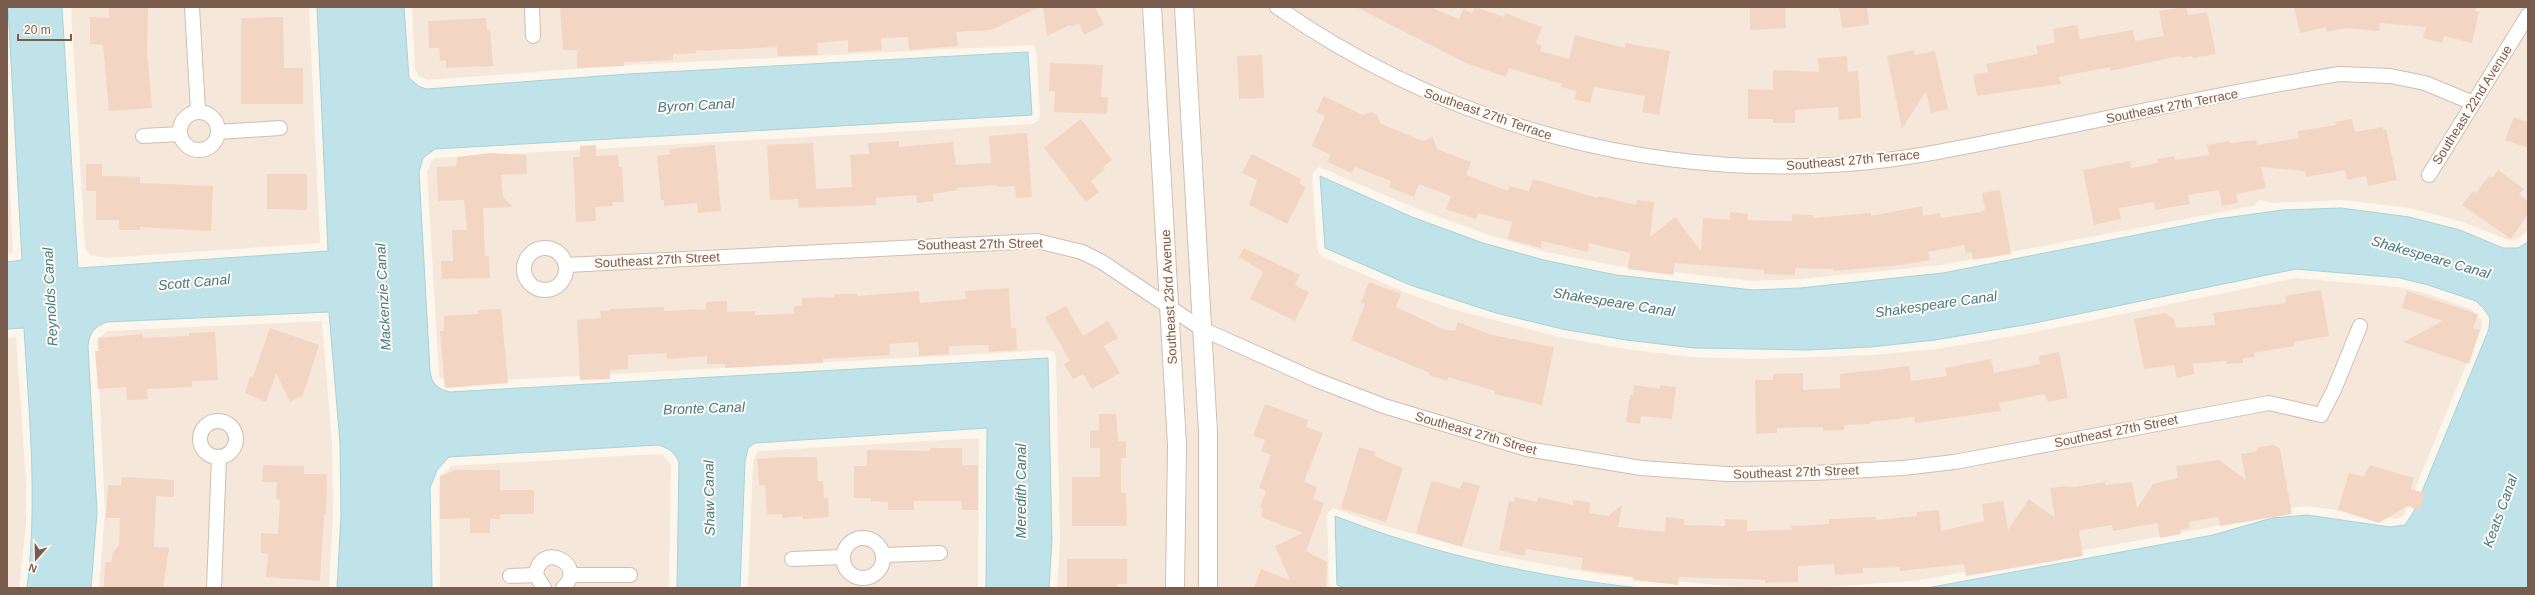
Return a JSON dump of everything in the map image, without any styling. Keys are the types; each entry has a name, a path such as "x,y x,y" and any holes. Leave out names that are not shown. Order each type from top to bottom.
{"street":[{"path":"192,7 198,111"},
{"path":"532,7 533,36"},
{"name":"Southeast 23rd Avenue","path":"1152,7 1177,445 1175,588"},
{"path":"1184,7 1208,432 1208,588"},
{"name":"Southeast 27th Terrace","path":"1277,7 1342,49 1416,88 1469,110 1550,136 1608,150 1686,162 1752,167 1806,166 1893,159 1983,144 2339,74 2390,76 2425,83 2473,103"},
{"name":"Southeast 22nd Avenue","path":"2429,175 2528,15"},
{"path":"198,111 211,116 215,120 218,132 213,144 202,150 189,147 184,143 180,134 183,120 187,115 198,111"},
{"path":"218,132 280,128"},
{"path":"143,136 180,134"},
{"name":"Southeast 27th Street","path":"567,265 1037,240 1082,252 1102,262 1202,329 1314,379 1384,406 1527,449 1596,462 1687,472 1727,474 1814,473 1954,462 2269,403 2321,415 2334,390 2360,326"},
{"path":"214,588 219,458"},
{"path":"865,538 876,544 883,555 878,572 861,583 846,569 843,557 848,545 859,539 865,538"},
{"path":"883,555 940,553"},
{"path":"536,575 541,562 556,557 568,565 570,575 563,588"},
{"path":"792,559 843,557"},
{"path":"510,576 536,575"},
{"path":"536,575 544,588"},
{"path":"570,575 630,575"}],"shaded area":[{"path":"71,7 309,7 320,243 106,258 90,255 85,248"},
{"path":"412,7 1142,7 1168,446 1166,588 1057,588 1060,539 1056,358 1053,351 1048,350 451,383 445,382 439,376 427,172 432,160 437,158 1032,124 1039,120 1040,114 1036,49 1033,45 628,65 428,80 419,76 415,69"},
{"path":"1161,7 1175,7 1199,433 1198,588 1185,588 1187,443"},
{"path":"1194,7 2528,7 2528,229 2521,237 2511,241 2463,222 2410,208 2343,200 2272,203 2260,200 2253,206 1942,265 1800,279 1753,281 1617,266 1546,252 1486,234 1415,208 1319,167 1313,172 1312,177 1317,249 1321,256 1407,293 1452,309 1560,337 1625,349 1692,357 1757,359 1872,355 1936,349 2031,333 2296,278 2398,287 2425,293 2471,309 2482,321 2482,327 2404,515 2397,519 2308,506 2272,510 2212,527 1915,581 1824,587 1753,588 1603,575 1484,553 1381,525 1333,508 1327,514 1329,588 1217,588 1218,431"},
{"path":"7,132 13,253 7,253"},
{"path":"322,321 332,444 333,516 329,588 99,588 105,512 97,339 108,331"},
{"path":"16,337 26,482 26,524 19,588 7,588 7,338"},
{"path":"979,438 978,588 748,588 753,462 758,451"},
{"path":"657,454 663,455 671,465 669,588 440,588 439,488 440,480 451,466"}],"water":[{"path":"8,7 62,7 78,268 328,251 317,7 404,7 409,78 420,87 427,89 628,74 1028,52 1032,115 435,149 423,158 419,172 430,371 434,383 445,391 450,392 1048,358 1052,539 1049,588 986,588 987,428 755,443 748,448 745,462 740,588 677,588 679,462 671,451 665,448 658,445 449,457 437,470 430,488 432,588 337,588 341,516 340,443 329,312 107,322 96,328 91,334 88,346 97,512 91,588 27,588 32,523 32,458 24,328 7,329 7,262 22,260"},
{"path":"1320,176 1412,217 1483,243 1544,260 1616,275 1753,290 1800,288 1943,273 2217,219 2283,210 2341,208 2409,217 2460,230 2503,248 2518,248 2528,242 2528,588 1927,588 2213,535 2272,518 2307,515 2390,527 2405,525 2414,511 2489,329 2490,318 2476,301 2428,285 2400,278 2296,269 2030,324 1935,340 1871,347 1808,350 1694,348 1626,340 1562,329 1496,313 1410,285 1325,248"},
{"path":"1335,516 1409,542 1485,562 1563,577 1640,588 1346,588 1337,585"}],"building":[{"path":"109,7 148,7 147,51 152,108 109,111 103,45 90,44 90,17 109,18"},
{"path":"560,7 1040,7 991,30 956,32 958,46 909,50 908,37 881,38 882,50 848,52 848,40 817,43 818,55 778,56 777,47 696,51 696,53 673,54 673,60 624,62 624,66 577,68 577,50 563,50"},
{"path":"1043,7 1095,7 1104,25 1084,35 1079,23 1072,27 1070,25 1047,36"},
{"path":"1356,7 1430,7 1459,19 1463,9 1472,13 1475,7 1504,17 1505,13 1542,27 1536,43 1542,46 1540,51 1569,59 1575,35 1625,48 1625,43 1670,51 1659,115 1642,112 1645,96 1594,87 1590,103 1574,99 1577,91 1561,87 1562,84 1509,68 1506,77 1466,63"},
{"path":"1750,7 1785,7 1786,28 1750,30"},
{"path":"1839,7 1867,7 1869,25 1842,28"},
{"path":"2186,7 2188,15 2207,12 2216,54 2193,58 2192,56 2182,58 2179,56 2110,71 2110,67 2059,77 2061,84 1977,96 1973,75 1988,72 1986,64 2038,54 2036,46 2055,43 2053,29 2077,25 2080,39 2133,30 2135,41 2164,36 2159,11"},
{"path":"2294,7 2477,7 2475,11 2479,12 2472,43 2444,36 2442,43 2423,38 2426,27 2380,23 2379,31 2346,28 2327,32 2326,27 2300,33"},
{"path":"283,17 284,68 303,68 303,104 241,104 241,18"},
{"path":"486,18 487,30 490,29 493,66 446,68 446,60 440,61 439,48 429,48 428,21"},
{"path":"1914,50 1915,55 1935,51 1948,109 1931,113 1926,91 1902,129 1887,56"},
{"path":"1262,55 1264,98 1239,99 1237,56"},
{"path":"1847,56 1848,72 1858,71 1861,118 1839,120 1838,107 1795,110 1795,123 1773,123 1773,119 1748,119 1748,89 1773,90 1773,70 1819,72 1818,58"},
{"path":"1050,63 1103,65 1101,97 1108,97 1107,114 1054,112 1055,91 1049,91"},
{"path":"1324,96 1363,115 1371,112 1377,115 1381,124 1423,141 1433,137 1437,149 1471,162 1466,175 1508,191 1509,186 1529,191 1533,179 1598,198 1599,196 1636,205 1637,200 1654,202 1650,237 1675,217 1701,251 1703,218 1730,220 1730,212 1748,214 1747,220 1792,221 1792,214 1813,215 1813,218 1871,213 1871,216 1922,206 1923,216 1940,213 1941,218 1981,212 1985,209 1982,193 2000,190 2011,254 1973,260 1971,252 1966,253 1964,245 1928,252 1930,260 1902,265 1834,271 1834,269 1795,268 1795,275 1764,274 1764,270 1675,263 1673,275 1628,269 1630,253 1589,243 1588,252 1542,241 1541,248 1508,239 1512,222 1478,213 1476,219 1446,209 1451,196 1419,184 1414,197 1389,187 1391,181 1355,167 1352,173 1327,162 1331,155 1312,146 1325,116 1316,112"},
{"path":"2514,117 2528,122 2528,148 2505,140"},
{"path":"1081,119 1112,160 1103,167 1105,169 1091,181 1099,192 1086,202 1044,148"},
{"path":"2352,119 2355,132 2383,127 2383,130 2386,129 2397,180 2368,186 2366,176 2347,180 2345,170 2306,177 2305,171 2261,167 2266,188 2236,194 2238,203 2222,206 2219,190 2188,195 2190,204 2155,210 2154,202 2119,208 2121,219 2094,225 2083,170 2130,161 2131,168 2158,163 2157,159 2174,156 2175,160 2209,155 2207,145 2229,141 2230,143 2256,140 2257,145 2299,138 2298,131 2336,125 2335,122"},
{"path":"1027,133 1032,197 1016,198 1015,186 997,187 997,185 957,188 958,190 933,194 934,201 917,203 916,195 876,198 876,205 799,208 798,199 770,200 767,145 813,143 816,189 852,187 850,155 869,154 868,143 899,141 899,147 953,142 956,165 991,163 989,136"},
{"path":"596,145 596,156 618,155 619,167 622,167 624,202 612,202 613,206 595,207 596,221 576,222 573,157 580,157 580,146"},
{"path":"715,145 721,211 698,213 697,203 664,206 664,200 661,200 657,156 670,154 669,149"},
{"path":"491,153 526,155 527,174 501,175 503,197 513,207 483,208 485,256 489,256 490,278 442,279 441,261 453,261 452,230 467,230 464,200 438,201 437,167 456,166 457,157"},
{"path":"1252,154 1301,179 1299,183 1306,187 1287,224 1249,205 1257,180 1242,173"},
{"path":"86,164 102,164 102,176 140,177 140,183 213,186 211,231 140,227 140,230 119,230 119,220 96,220 96,191 86,191"},
{"path":"2498,170 2524,189 2519,195 2528,201 2528,214 2511,239 2462,205 2473,191 2476,193 2489,176 2492,178"},
{"path":"267,174 307,174 307,210 267,209"},
{"path":"1244,248 1300,275 1295,285 1309,292 1295,321 1250,299 1263,272 1239,257"},
{"path":"1369,282 1401,294 1396,307 1443,329 1455,331 1458,322 1492,335 1554,347 1542,405 1494,394 1495,391 1448,377 1447,381 1429,375 1430,373 1351,340 1365,304 1361,303"},
{"path":"1009,288 1011,328 1016,328 1017,350 989,352 988,345 949,346 949,354 919,356 918,342 889,344 890,355 823,359 823,363 725,368 725,364 707,364 707,356 667,359 666,353 628,355 628,369 610,370 610,379 580,380 577,320 601,318 600,311 610,311 610,309 664,307 664,311 706,309 706,302 727,301 727,312 755,311 755,315 794,314 794,306 802,306 802,298 834,297 834,294 857,294 857,296 919,291 920,303 966,299 965,291"},
{"path":"2321,290 2329,336 2294,342 2294,346 2254,353 2255,357 2243,358 2243,363 2227,364 2226,361 2192,364 2195,374 2177,378 2174,365 2144,369 2134,319 2165,313 2174,319 2176,328 2215,325 2213,313 2286,303 2285,296"},
{"path":"2407,291 2478,314 2473,328 2480,330 2469,364 2403,342 2443,321 2402,308"},
{"path":"1066,306 1083,336 1108,321 1118,338 1104,346 1120,373 1092,389 1083,374 1073,379 1064,364 1070,361 1045,317"},
{"path":"501,309 508,383 445,388 440,331 444,331 444,316 478,314 478,310"},
{"path":"270,328 319,345 303,395 290,402 276,373 266,402 245,393 250,376 253,377"},
{"path":"215,332 218,380 192,381 192,387 147,389 148,399 127,400 126,387 98,389 95,351 99,351 98,338 142,334 143,338 189,336 189,333"},
{"path":"2059,352 2068,398 2048,402 2044,394 1999,403 2001,411 1915,423 1914,417 1870,422 1870,424 1844,425 1844,430 1823,431 1823,427 1777,428 1777,433 1756,434 1755,380 1773,380 1773,374 1803,373 1803,390 1840,388 1840,374 1909,366 1911,381 1947,376 1945,368 1991,359 1994,373 2040,364 2039,356"},
{"path":"1634,385 1660,389 1660,385 1676,387 1672,419 1641,416 1640,424 1626,422 1630,395 1633,395"},
{"path":"1265,404 1308,420 1306,427 1323,433 1304,482 1317,487 1313,499 1324,503 1306,551 1327,562 1326,588 1254,588 1261,569 1290,580 1275,546 1303,533 1261,517 1263,508 1260,507 1266,491 1259,488 1271,455 1261,451 1265,440 1253,436"},
{"path":"1099,414 1116,414 1118,441 1126,441 1126,458 1121,458 1121,493 1126,493 1127,526 1072,526 1072,477 1100,477 1100,448 1090,448 1090,431 1099,430"},
{"path":"2274,445 2280,449 2292,514 2220,526 2218,517 2189,522 2190,528 2180,530 2181,534 2160,538 2157,523 2113,531 2112,525 2082,530 2079,532 2083,556 1966,576 1964,564 1900,571 1899,567 1863,568 1863,573 1835,575 1834,564 1798,566 1798,582 1765,583 1765,580 1679,577 1678,585 1633,580 1633,577 1581,569 1583,558 1526,549 1525,556 1499,550 1509,501 1514,502 1515,497 1537,502 1538,497 1573,505 1573,500 1590,502 1589,513 1608,516 1622,505 1618,527 1665,532 1666,517 1684,519 1684,525 1725,526 1725,519 1747,520 1747,531 1792,530 1791,526 1829,524 1829,519 1876,517 1876,520 1917,516 1917,512 1939,510 1941,531 1984,521 1982,504 2003,501 2008,530 2029,499 2055,518 2050,488 2066,486 2075,487 2105,482 2106,485 2132,482 2137,508 2153,484 2178,478 2176,466 2219,460 2246,480 2241,454 2255,452 2259,447"},
{"path":"1359,447 1376,452 1374,456 1403,468 1386,522 1341,508"},
{"path":"930,448 962,448 962,465 978,465 978,510 962,510 961,501 914,501 914,510 888,510 888,502 871,501 871,498 854,498 854,466 867,466 867,450 930,451"},
{"path":"817,457 818,481 823,481 824,498 828,498 829,517 803,519 803,516 782,518 782,514 767,515 765,485 759,486 757,459"},
{"path":"263,465 304,466 304,474 327,474 326,515 324,515 320,581 266,577 268,554 261,553 261,533 278,534 280,500 276,499 277,482 262,482"},
{"path":"2370,465 2414,478 2411,489 2425,493 2420,510 2407,506 2379,523 2338,510 2349,473 2364,477"},
{"path":"455,470 500,470 500,490 534,490 534,514 500,514 500,519 490,519 490,533 470,533 470,518 440,519 440,476"},
{"path":"122,477 174,480 174,497 156,496 154,547 169,548 163,588 104,588 105,562 112,562 112,554 119,545 120,518 106,518 108,485 121,486"},
{"path":"1434,481 1460,489 1463,481 1480,486 1462,547 1416,533 1431,482"},
{"path":"1067,559 1127,559 1127,584 1117,584 1117,588 1067,588"}],"water label":[{"name":"Byron Canal","path":"696,105"},
{"name":"Shakespeare Canal","path":"2431,257"},
{"name":"Scott Canal","path":"194,282"},
{"name":"Reynolds Canal","path":"50,297"},
{"name":"Mackenzie Canal","path":"383,297"},
{"name":"Shakespeare Canal","path":"1614,302"},
{"name":"Shakespeare Canal","path":"1936,304"},
{"name":"Bronte Canal","path":"704,408"},
{"name":"Meredith Canal","path":"1021,491"},
{"name":"Shaw Canal","path":"709,498"},
{"name":"Keats Canal","path":"2500,511"}]}
